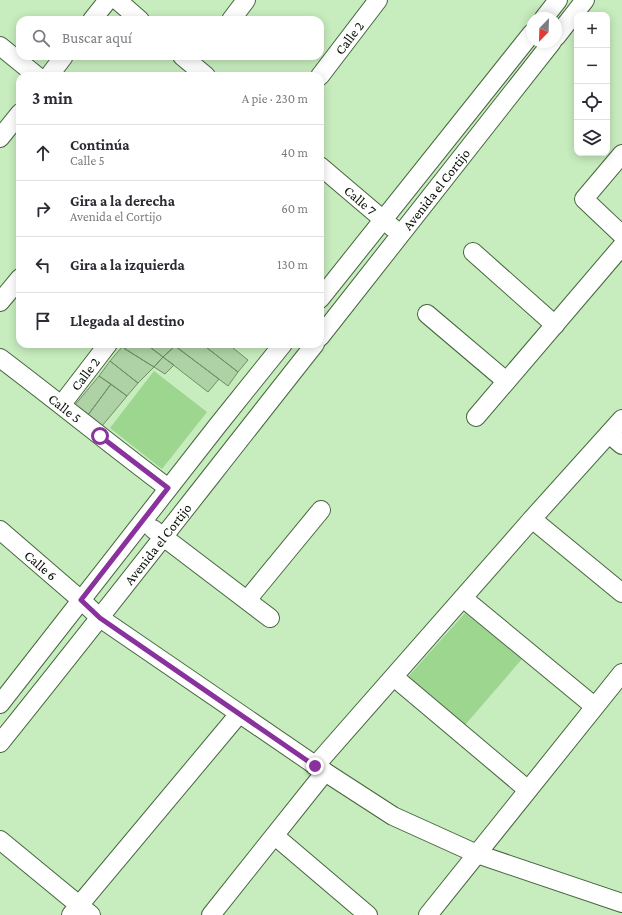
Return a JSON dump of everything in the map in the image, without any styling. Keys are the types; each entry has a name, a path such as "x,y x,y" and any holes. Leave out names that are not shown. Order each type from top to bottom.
{"street":[{"path":"95,16 108,0"},
{"path":"117,0 135,16"},
{"path":"234,16 246,0"},
{"name":"Calle 2","path":"323,72 378,0"},
{"path":"549,12 558,0"},
{"path":"562,29 585,0"},
{"name":"Avenida el Cortijo","path":"324,293 526,41"},
{"path":"0,46 16,59"},
{"name":"Avenida el Cortijo","path":"324,332 547,48"},
{"path":"17,60 32,72"},
{"path":"52,72 61,60"},
{"path":"2,132 16,117"},
{"path":"622,154 584,199 622,235"},
{"name":"Calle 7","path":"324,169 401,235"},
{"path":"476,417 622,246"},
{"path":"474,252 555,325"},
{"path":"0,302 16,283"},
{"path":"427,314 506,381"},
{"name":"Calle 2","path":"62,404 105,348"},
{"name":"Avenida el Cortijo","path":"0,704 168,488 280,348"},
{"name":"Avenida el Cortijo","path":"0,743 312,348"},
{"name":"Calle 5","path":"0,358 62,404 112,446 168,488"},
{"path":"219,912 275,836 320,769 394,677 532,519 615,439 622,419"},
{"path":"248,600 321,510"},
{"path":"532,519 622,593"},
{"path":"143,522 270,618"},
{"name":"Calle 6","path":"0,530 100,618 320,769 393,816 476,854 622,902"},
{"path":"463,598 594,706"},
{"path":"428,915 594,706 622,673"},
{"path":"394,677 528,790"},
{"path":"0,840 80,912 239,714"},
{"path":"275,836 368,915"}],"green space":[{"path":"154,371 207,412 162,469 110,428"},
{"path":"465,613 522,659 465,725 407,678"}],"building":[{"path":"121,348 124,348 154,367 138,383 110,361"},
{"path":"151,348 163,357 154,367 125,349"},
{"path":"151,348 173,348 163,357"},
{"path":"173,348 178,348 219,379 208,392 163,357"},
{"path":"178,348 207,348 238,372 228,386"},
{"path":"207,348 233,348 248,360 238,372"},
{"path":"163,357 174,365 165,374 154,367"},
{"path":"110,361 138,383 127,396 99,376"},
{"path":"99,376 111,384 88,415 74,406"},
{"path":"111,384 127,396 102,426 88,415"}],"route":[{"path":"100,436 168,488 81,600 100,618 315,766"}]}
